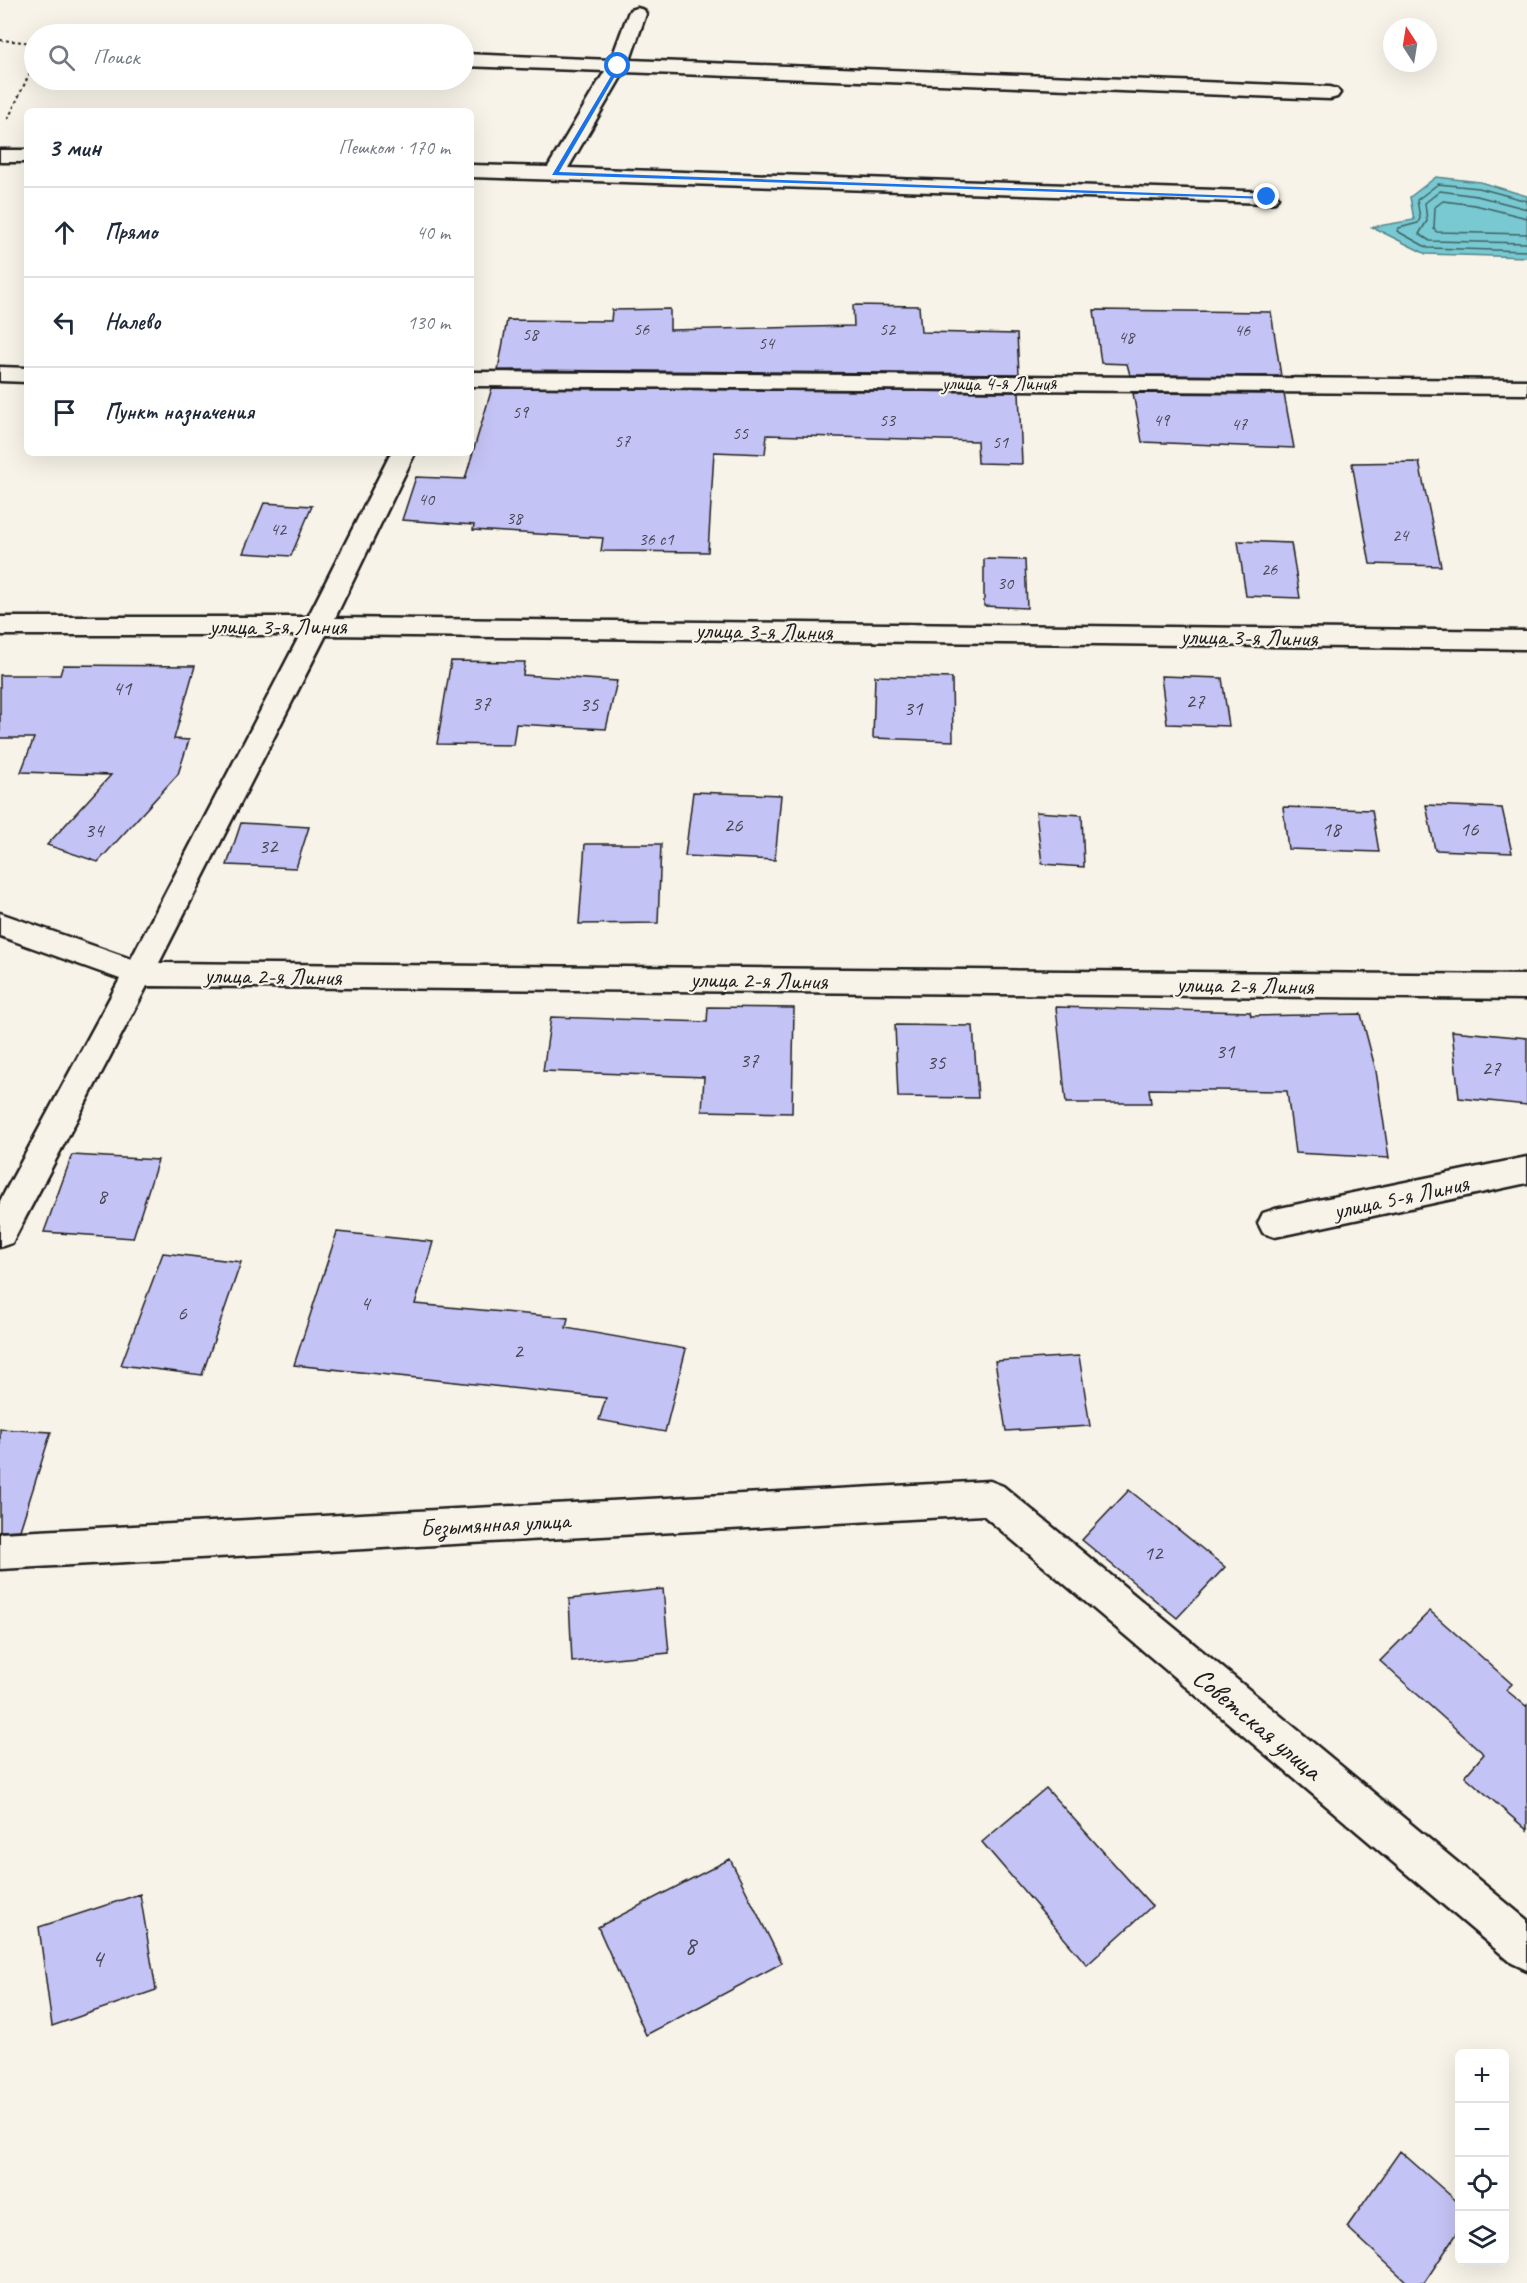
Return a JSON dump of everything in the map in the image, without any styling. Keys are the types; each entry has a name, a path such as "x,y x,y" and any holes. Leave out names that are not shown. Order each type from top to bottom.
{"street":[{"path":"554,174 618,66 637,14"},
{"path":"474,60 1330,93"},
{"path":"0,156 24,156"},
{"path":"474,171 1267,197"},
{"path":"0,374 24,375"},
{"name":"улица 4-я Линия","path":"474,379 1527,387"},
{"path":"0,1233 139,974 319,626 402,456"},
{"name":"улица 3-я Линия","path":"0,626 319,626 1527,640"},
{"name":"улица 2-я Линия","path":"0,924 139,974 1527,987"},
{"name":"улица 5-я Линия","path":"1275,1223 1527,1170"},
{"name":"Безымянная улица","path":"0,1551 990,1498"},
{"name":"Советская улица","path":"990,1498 1527,1948"}],"path":[{"path":"0,40 24,43"},
{"path":"5,126 24,85"}],"water":[{"path":"1436,177 1480,182 1527,196 1527,257 1426,254 1372,227 1414,220 1410,197"}],"building":[{"path":"853,305 919,306 921,332 1017,334 1019,374 498,370 507,320 611,321 612,310 670,309 670,330 854,326"},
{"path":"1094,310 1271,312 1281,376 1130,375 1127,364 1101,363"},
{"path":"492,388 1019,392 1022,464 978,463 977,441 767,435 765,454 714,452 708,552 601,551 603,538 473,530 474,525 402,520 416,477 465,479 472,456 474,456 474,449"},
{"path":"1133,393 1284,394 1294,448 1142,442"},
{"path":"1419,462 1441,566 1370,564 1352,463"},
{"path":"264,503 312,506 291,556 243,553"},
{"path":"1238,541 1291,543 1300,598 1246,596"},
{"path":"984,559 1025,560 1027,608 984,606"},
{"path":"451,661 525,662 523,675 617,681 606,729 516,724 513,745 437,744"},
{"path":"63,665 195,666 174,739 189,740 178,774 98,862 47,845 111,775 21,772 34,738 0,738 0,675 60,675"},
{"path":"875,676 952,678 953,741 873,738"},
{"path":"1161,676 1222,678 1229,726 1167,724"},
{"path":"693,792 781,795 775,860 685,856"},
{"path":"1426,805 1502,808 1512,853 1435,850"},
{"path":"1283,807 1372,810 1379,852 1288,849"},
{"path":"1036,812 1082,815 1084,867 1042,864"},
{"path":"241,823 309,827 296,868 227,865"},
{"path":"585,844 661,844 658,923 579,924"},
{"path":"708,1007 794,1008 792,1113 702,1111 704,1077 543,1071 551,1017 707,1022"},
{"path":"1056,1007 1250,1012 1251,1016 1361,1014 1376,1071 1389,1158 1295,1153 1287,1091 1149,1089 1151,1103 1066,1103"},
{"path":"895,1025 973,1026 978,1098 898,1097"},
{"path":"1452,1031 1527,1038 1527,1105 1459,1098"},
{"path":"72,1155 158,1160 133,1238 44,1232"},
{"path":"337,1232 433,1242 415,1304 568,1318 566,1328 686,1349 665,1432 599,1420 606,1398 294,1365"},
{"path":"163,1253 241,1262 202,1375 121,1365"},
{"path":"1079,1356 1090,1426 1006,1431 995,1361"},
{"path":"0,1429 51,1432 20,1530 0,1531"},
{"path":"1129,1490 1225,1567 1177,1618 1082,1540"},
{"path":"663,1589 669,1653 572,1662 569,1599"},
{"path":"1430,1611 1512,1684 1506,1690 1527,1705 1527,1830 1465,1776 1484,1754 1380,1661"},
{"path":"1046,1788 1152,1906 1087,1965 982,1842"},
{"path":"730,1859 782,1963 646,2035 598,1927"},
{"path":"140,1894 156,1990 52,2026 39,1927"},
{"path":"1400,2151 1455,2200 1455,2236 1424,2283 1408,2283 1347,2227"}],"route":[{"path":"618,66 554,174 1267,197"}]}
